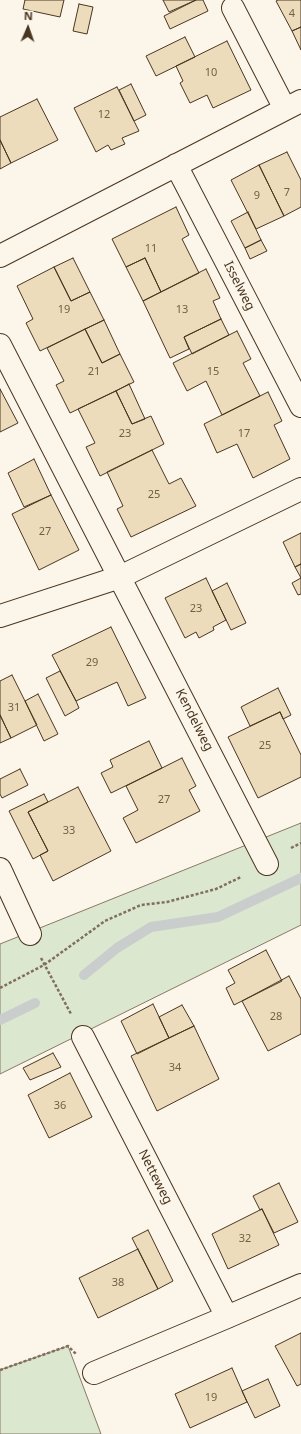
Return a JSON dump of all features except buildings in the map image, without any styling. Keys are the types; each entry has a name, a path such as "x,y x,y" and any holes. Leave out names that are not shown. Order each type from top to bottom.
{"street":[{"path":"0,256 293,105 232,8"},
{"name":"Isselweg","path":"176,165 301,406"},
{"path":"0,345 120,577"},
{"path":"0,616 120,577 301,489"},
{"name":"Kendelweg","path":"120,577 267,864"},
{"path":"0,869 30,934"},
{"name":"Netteweg","path":"83,1037 227,1317"},
{"path":"94,1373 301,1285"}],"path":[{"path":"0,988 44,965 105,921 141,906 167,902 216,890 267,864 293,847 301,844"},
{"path":"30,934 44,965 83,1037"},
{"path":"0,1370 68,1346 94,1373"}],"green space":[{"path":"301,823 301,925 0,1074 0,944"},
{"path":"68,1346 101,1434 0,1434 0,1370"}],"waterway":[{"path":"84,975 117,948 151,927 218,917 301,878"},
{"path":"0,1020 35,1003"}]}
